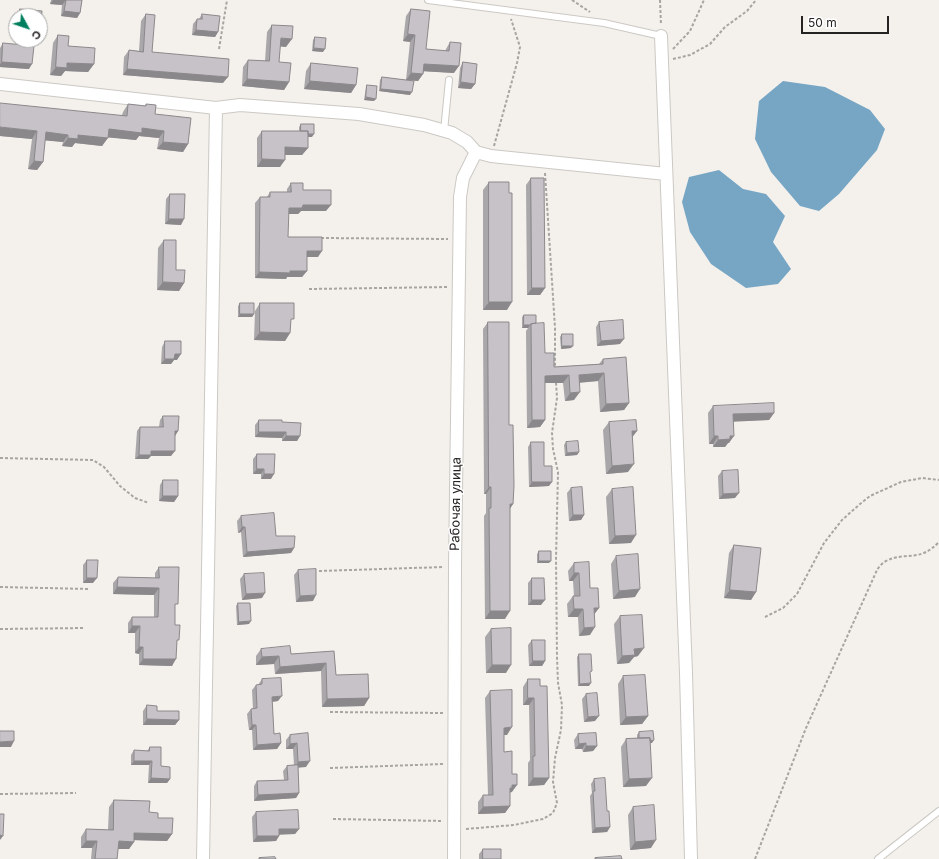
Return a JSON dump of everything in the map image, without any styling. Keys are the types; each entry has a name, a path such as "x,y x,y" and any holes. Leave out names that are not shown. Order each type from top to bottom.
{"street":[{"path":"661,36 686,673 691,859"},
{"path":"0,84 216,108 240,105 359,114 424,125 452,133 467,142 476,152 491,156 666,174"},
{"path":"203,859 216,108"},
{"name":"Рабочая улица","path":"454,859 455,566 460,197 463,178 476,152"}],"lane":[{"path":"428,0 604,23 661,36"},
{"path":"444,131 450,80"},
{"path":"878,859 939,810"}],"path":[{"path":"219,49 227,0"},
{"path":"660,0 661,36"},
{"path":"662,62 690,31 704,0"},
{"path":"662,62 690,55 710,44 725,27 747,11 756,0"},
{"path":"491,156 517,63 520,47 508,11"},
{"path":"333,818 454,825 514,825 543,819 553,813 557,803 553,782 554,758 561,730 562,705 558,683 557,657 556,559 558,472 553,449 552,433 556,398 555,328 545,174 546,162"},
{"path":"316,238 459,239"},
{"path":"309,289 459,287"},
{"path":"0,458 93,460 104,467 120,486 135,498 149,503"},
{"path":"765,617 783,608 797,594 824,544 842,520 870,496 901,482 922,478 939,480"},
{"path":"755,859 806,728 877,570 884,562 893,558 918,556 932,550 939,542"},
{"path":"319,571 455,566"},
{"path":"0,587 90,589"},
{"path":"0,629 85,628"},
{"path":"330,712 455,713"},
{"path":"330,768 454,764"},
{"path":"0,794 76,793"}],"water":[{"path":"783,81 825,87 870,110 885,129 877,150 839,194 819,211 800,206 771,172 755,139 759,101"},
{"path":"719,170 743,189 766,194 785,216 773,242 791,269 778,284 746,288 711,264 690,232 682,202 689,177"}],"building":[{"path":"66,0 82,0 80,13 64,11"},
{"path":"411,9 430,11 426,49 449,51 450,42 461,43 459,66 424,64 423,74 411,73 415,35 408,34"},
{"path":"146,14 155,15 152,52 229,59 228,77 127,69 129,50 143,52"},
{"path":"202,14 220,16 218,32 196,30 197,19 202,19"},
{"path":"272,25 293,26 292,39 281,38 279,62 291,63 289,82 247,79 248,60 269,61"},
{"path":"58,35 69,36 68,46 95,48 94,64 67,63 67,68 56,67"},
{"path":"315,37 326,38 325,49 314,48"},
{"path":"3,43 8,43 8,48 34,48 32,64 2,62"},
{"path":"463,62 477,64 475,84 461,82"},
{"path":"311,63 358,68 356,85 310,81"},
{"path":"382,77 414,81 412,92 381,89"},
{"path":"367,85 377,86 376,99 366,97"},
{"path":"0,103 127,116 128,104 146,106 146,104 156,105 155,114 191,118 188,144 163,142 164,131 142,128 142,133 109,129 108,138 78,135 78,139 68,138 68,135 46,132 43,162 34,161 37,131 0,127"},
{"path":"301,124 314,124 314,134 308,134 308,131 301,131"},
{"path":"262,131 308,131 308,148 285,147 285,160 262,159"},
{"path":"531,178 544,178 545,288 532,288"},
{"path":"489,182 509,182 509,193 512,193 512,302 489,302"},
{"path":"291,183 303,183 303,190 331,190 331,205 303,205 302,208 289,208 288,237 322,237 322,251 307,251 307,271 290,271 290,273 259,272 260,197 270,197 270,192 291,192"},
{"path":"170,194 185,194 184,219 169,219"},
{"path":"164,240 176,240 176,270 185,270 184,283 163,282"},
{"path":"240,303 254,303 254,314 240,314"},
{"path":"260,303 294,303 294,319 291,319 290,333 260,332"},
{"path":"524,315 536,315 536,323 524,325"},
{"path":"623,320 624,339 601,341 599,322"},
{"path":"488,322 509,322 509,425 513,425 514,486 513,504 510,504 510,611 490,611 489,508 491,508 491,487 489,487"},
{"path":"544,323 545,353 554,353 554,367 603,364 603,359 626,357 629,403 606,404 604,373 579,375 580,392 570,393 569,375 545,376 545,420 532,420 531,324"},
{"path":"562,334 573,334 573,346 562,346"},
{"path":"165,341 181,341 181,354 175,354 174,359 165,359"},
{"path":"774,403 774,413 733,414 734,436 730,436 730,439 718,440 718,436 714,436 713,406"},
{"path":"163,416 179,416 178,431 175,431 175,451 151,451 151,455 139,455 140,427 163,427"},
{"path":"259,420 282,420 282,422 301,423 300,436 286,436 286,432 259,432"},
{"path":"636,420 637,431 632,431 634,464 612,466 609,422"},
{"path":"578,441 579,452 567,453 566,442"},
{"path":"531,442 544,442 544,466 552,466 552,482 532,482"},
{"path":"257,454 275,454 274,474 264,474 264,469 257,469"},
{"path":"738,470 739,493 723,494 722,471"},
{"path":"163,480 178,480 178,496 163,496"},
{"path":"582,487 584,515 573,515 571,488"},
{"path":"633,487 636,535 615,536 612,489"},
{"path":"274,513 276,536 295,536 294,548 247,552 245,527 242,527 241,516"},
{"path":"734,545 761,548 756,592 730,590"},
{"path":"539,551 551,551 551,561 539,561"},
{"path":"638,554 640,589 619,591 616,556"},
{"path":"87,560 98,560 97,578 87,578"},
{"path":"589,562 590,588 598,588 599,608 594,608 595,627 584,628 583,609 574,609 573,596 580,596 579,573 574,573 574,563"},
{"path":"159,567 179,567 178,604 175,604 175,625 180,625 179,640 177,640 176,659 143,659 143,647 139,647 140,626 132,626 132,617 158,617 159,588 117,587 118,577 159,578"},
{"path":"316,569 316,595 300,596 298,570"},
{"path":"264,573 265,593 246,594 244,574"},
{"path":"532,578 544,578 545,600 532,600"},
{"path":"238,603 250,603 251,621 239,622"},
{"path":"642,615 644,648 634,649 635,655 622,656 620,616"},
{"path":"511,628 511,665 492,665 491,629"},
{"path":"532,640 545,640 545,661 533,661"},
{"path":"290,646 291,654 334,651 336,675 368,674 369,698 327,699 326,663 280,667 279,656 262,657 261,649"},
{"path":"579,654 591,654 591,683 580,684"},
{"path":"645,675 648,716 626,717 623,676"},
{"path":"281,678 282,696 272,697 274,734 280,733 281,743 257,745 256,725 252,725 251,709 257,708 256,685 262,684 262,679"},
{"path":"528,679 540,679 540,686 547,686 549,778 533,778 533,756 535,756 534,698 528,698"},
{"path":"512,690 512,727 504,728 504,752 512,751 512,774 517,774 517,785 512,785 512,788 510,788 510,806 483,807 483,795 493,795 490,691"},
{"path":"597,693 599,716 588,717 586,694"},
{"path":"147,705 157,706 157,711 179,711 179,720 147,719"},
{"path":"0,731 14,731 14,741 0,742"},
{"path":"653,731 654,740 650,741 650,738 639,738 639,732"},
{"path":"308,733 310,761 298,762 297,743 290,744 290,735"},
{"path":"596,733 597,746 586,746 586,743 579,744 578,734"},
{"path":"650,738 652,778 629,779 626,739"},
{"path":"150,747 161,747 161,766 170,767 170,779 151,778 152,761 134,761 134,750 149,751"},
{"path":"298,765 299,793 258,795 257,781 288,780 287,766"},
{"path":"605,778 607,811 609,811 610,827 595,828 593,791 595,791 594,779"},
{"path":"114,800 150,801 149,812 158,813 158,818 173,818 172,834 134,833 134,842 119,841 117,859 95,859 97,841 86,841 86,829 113,830"},
{"path":"654,805 656,840 635,842 633,807"},
{"path":"298,810 299,829 279,829 279,836 257,836 256,812"},
{"path":"0,814 4,814 3,836 0,835"},
{"path":"483,849 501,849 501,859 483,859"},
{"path":"621,856 622,859 595,859 595,858"},
{"path":"275,857 276,859 259,859 259,858"}]}
